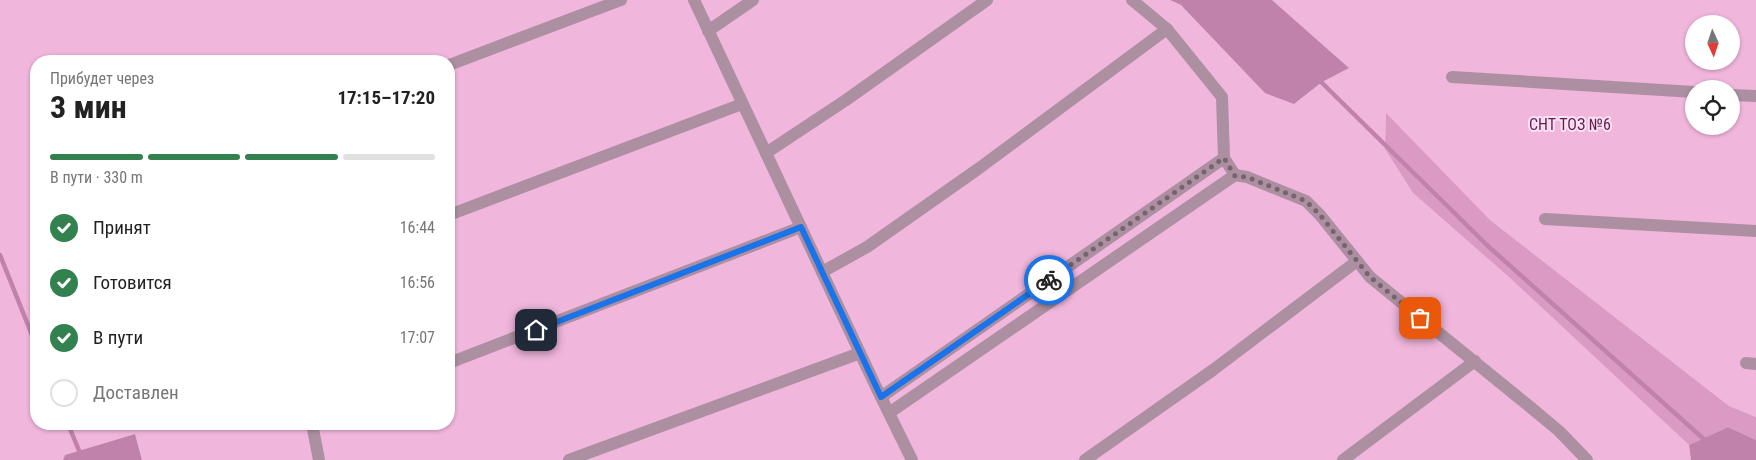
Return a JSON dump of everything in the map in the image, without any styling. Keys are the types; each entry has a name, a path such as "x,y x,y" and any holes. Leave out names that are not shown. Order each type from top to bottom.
{"street":[{"path":"455,63 621,0"},
{"path":"694,0 912,460"},
{"path":"708,31 754,0"},
{"path":"766,153 846,100 987,0"},
{"path":"1132,0 1167,29 1222,97 1224,158 1235,176"},
{"path":"822,272 867,247 970,175 1167,29"},
{"path":"1452,78 1685,91"},
{"path":"1740,95 1756,96"},
{"path":"455,213 742,104"},
{"path":"881,397 1224,158"},
{"path":"889,413 1235,176 1247,177 1306,201 1320,215 1370,277 1559,431 1587,460"},
{"path":"1545,219 1756,231"},
{"path":"455,361 801,227"},
{"path":"1085,460 1213,370 1357,261"},
{"path":"569,460 860,353"},
{"path":"1343,460 1474,361"},
{"path":"313,430 319,460"}],"green space":[{"name":"СНТ ТОЗ №6","path":"0,0 1170,0 1181,5 1294,104 1322,82 1348,67 1272,0 1756,0 1756,417 1729,406 1490,220 1386,114 1385,149 1413,193 1510,278 1689,445 1691,460 142,460 135,434 65,455 63,460 0,460"}],"shaded area":[{"path":"1170,0 1272,0 1349,68 1322,82 1294,104 1265,93 1181,5"},
{"path":"1386,113 1490,220 1729,406 1756,417 1756,440 1728,427 1689,445 1510,278 1413,193 1385,149"},
{"path":"1728,427 1756,440 1756,460 1691,460 1689,445"},
{"path":"135,434 142,460 63,460 65,455"}],"waterway":[{"path":"1317,78 1489,247 1706,441"},
{"path":"0,255 30,330"},
{"path":"70,430 83,460"}],"way so far":[{"path":"1049,280 1224,158 1235,176 1247,177 1306,201 1320,215 1370,277 1420,318"}],"route":[{"path":"536,330 801,227 881,397 1049,280"}]}
